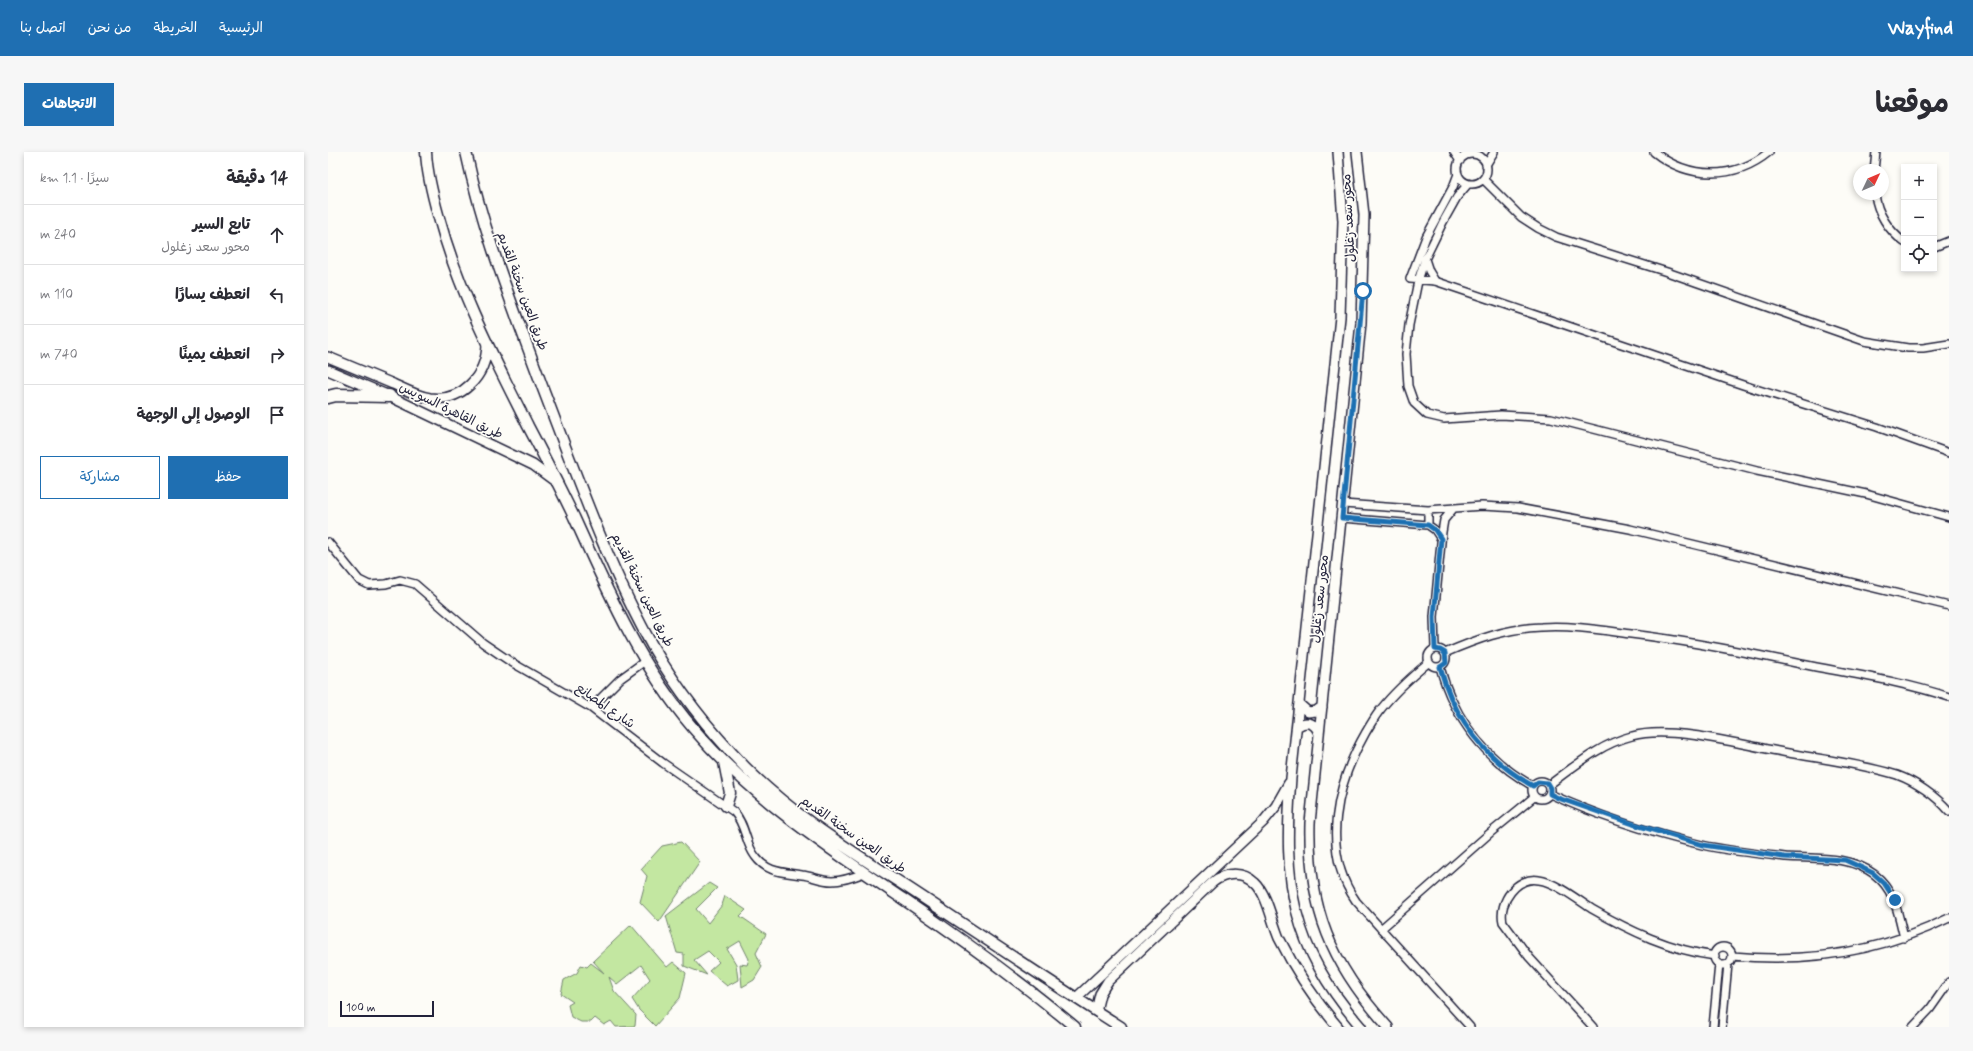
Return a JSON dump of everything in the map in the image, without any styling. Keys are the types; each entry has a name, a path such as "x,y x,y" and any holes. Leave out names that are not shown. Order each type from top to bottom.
{"highway":[{"path":"328,397 336,395 389,396"}],"main road":[{"name":"طريق العين سخنة القديم","path":"426,152 433,196 448,250 472,312 487,345 558,484 605,586 646,662 691,726 724,762 788,818 864,873 1002,968 1075,1027"},
{"name":"طريق العين سخنة القديم","path":"466,152 479,208 504,284 589,506 619,579 640,622 654,648 686,698 704,721 745,767 806,820 1121,1027"},
{"name":"محور سعد زغلول","path":"1338,152 1343,221 1340,317 1299,704 1292,778 1288,847 1291,889 1296,912 1309,950 1323,978 1336,998 1361,1027"},
{"name":"محور سعد زغلول","path":"1357,152 1364,216 1363,291 1342,518 1310,823 1310,848 1315,895 1327,935 1340,963 1366,1003 1388,1027"},
{"name":"طريق القاهرة السويس","path":"328,356 417,394 437,398 456,394 473,382 484,365 487,345"},
{"name":"طريق القاهرة السويس","path":"328,370 389,396 533,465 545,472 558,484"},
{"path":"1299,704 1308,712 1316,711 1322,707"},
{"path":"1298,726 1304,723 1311,724 1317,727 1319,734"},
{"path":"724,762 730,794 726,806"},
{"path":"1076,998 1263,822 1276,806 1292,778"},
{"path":"1096,1011 1100,994 1108,981 1217,879 1230,874 1245,876 1254,881 1263,893 1278,936 1297,972 1320,1006 1338,1027"}],"street":[{"path":"1454,152 1460,161"},
{"path":"1486,165 1481,158 1475,154 1464,157 1457,166 1458,174 1462,180 1468,184 1476,184 1483,179 1486,173 1486,165 1494,152"},
{"path":"1654,152 1682,168 1702,173 1718,174 1744,168 1769,152"},
{"path":"1875,164 1876,152"},
{"path":"1458,174 1453,187 1432,223 1414,265 1410,279 1418,281 1435,281 1750,387 1883,429 1949,454"},
{"path":"1483,179 1521,217 1556,237 1667,272 1864,340 1908,348 1923,348 1949,344"},
{"path":"1468,184 1457,196 1425,259 1418,281 1409,325 1406,354 1408,386 1414,403 1427,415 1444,419 1500,415 1551,418 1757,471 1866,494 1949,517"},
{"path":"1876,200 1879,210 1885,222 1893,233 1901,240"},
{"path":"1937,246 1949,242"},
{"path":"1425,259 1429,271 1435,281"},
{"path":"1343,504 1428,510 1482,506 1518,508 1599,523 1949,606"},
{"path":"1435,649 1434,617 1441,539 1444,520 1453,509"},
{"path":"1428,510 1428,525"},
{"path":"1342,518 1428,525 1435,530 1441,539"},
{"name":"شارع المصانع","path":"328,542 359,580 375,585 400,580 412,582 488,646 590,708 664,763 726,806 740,819 755,856 772,871 833,881 846,879 864,873"},
{"path":"1445,653 1481,639 1514,630 1540,627 1585,628 1686,641 1730,649 1896,683 1949,697"},
{"path":"1435,649 1445,653"},
{"path":"1435,649 1429,654 1429,662 1434,667 1440,667 1446,663 1445,653"},
{"path":"590,708 620,679 646,662"},
{"path":"1429,662 1404,683 1380,710 1352,758 1345,776 1338,807 1336,846 1342,873 1347,887 1354,898 1470,1027"},
{"path":"1440,667 1451,699 1473,736 1504,767 1533,786"},
{"path":"1549,786 1584,759 1613,742 1632,736 1668,733 1861,766 1898,776 1917,785 1949,811"},
{"path":"1549,786 1541,781 1533,786 1532,792 1534,797 1541,800 1550,794"},
{"path":"1549,786 1550,794"},
{"path":"1550,794 1614,818 1703,845 1784,857 1845,860 1873,873 1890,890 1895,900 1904,938"},
{"path":"1381,929 1490,833 1534,797"},
{"path":"1593,1027 1529,957 1503,922 1501,914 1504,901 1522,883 1533,879 1546,882 1638,934 1675,948 1715,956"},
{"path":"1732,956 1762,959 1815,957 1866,949 1921,932 1949,918"},
{"path":"1713,1027 1719,964 1715,956 1718,949 1723,947 1731,951 1732,956 1728,964 1722,1027"},
{"path":"1719,964 1728,964"},
{"path":"1912,1027 1930,1009 1949,982"}],"green space":[{"path":"681,842 700,862 659,922 640,902 647,876 641,869 662,846"},
{"path":"709,883 717,888 696,909 708,923 722,905 725,896 746,910 740,916 766,934 756,953 762,967 754,980 742,987 740,964 747,965 749,959 740,941 727,949 736,964 738,980 727,986 709,971 719,962 708,951 694,960 707,975 684,966 684,954 677,953 666,916"},
{"path":"631,925 667,967 673,962 686,973 680,998 655,1026 639,1010 632,999 650,979 641,965 617,984 609,977 614,991 636,1015 635,1026 616,1027 611,1021 604,1025 595,1018 591,1022 581,1022 571,1017 568,1005 573,1002 561,994 564,980 577,973 581,965 587,967 591,963 604,973 593,961"}],"route":[{"path":"1363,291 1342,518 1428,525 1435,530 1441,539 1434,617 1435,649 1445,653 1446,663 1440,667 1448,691 1461,718 1473,736 1488,753 1504,767 1533,786 1535,783 1544,781 1550,788 1550,794 1558,798 1659,833 1703,845 1784,857 1845,860 1873,873 1890,890 1895,900"}]}
